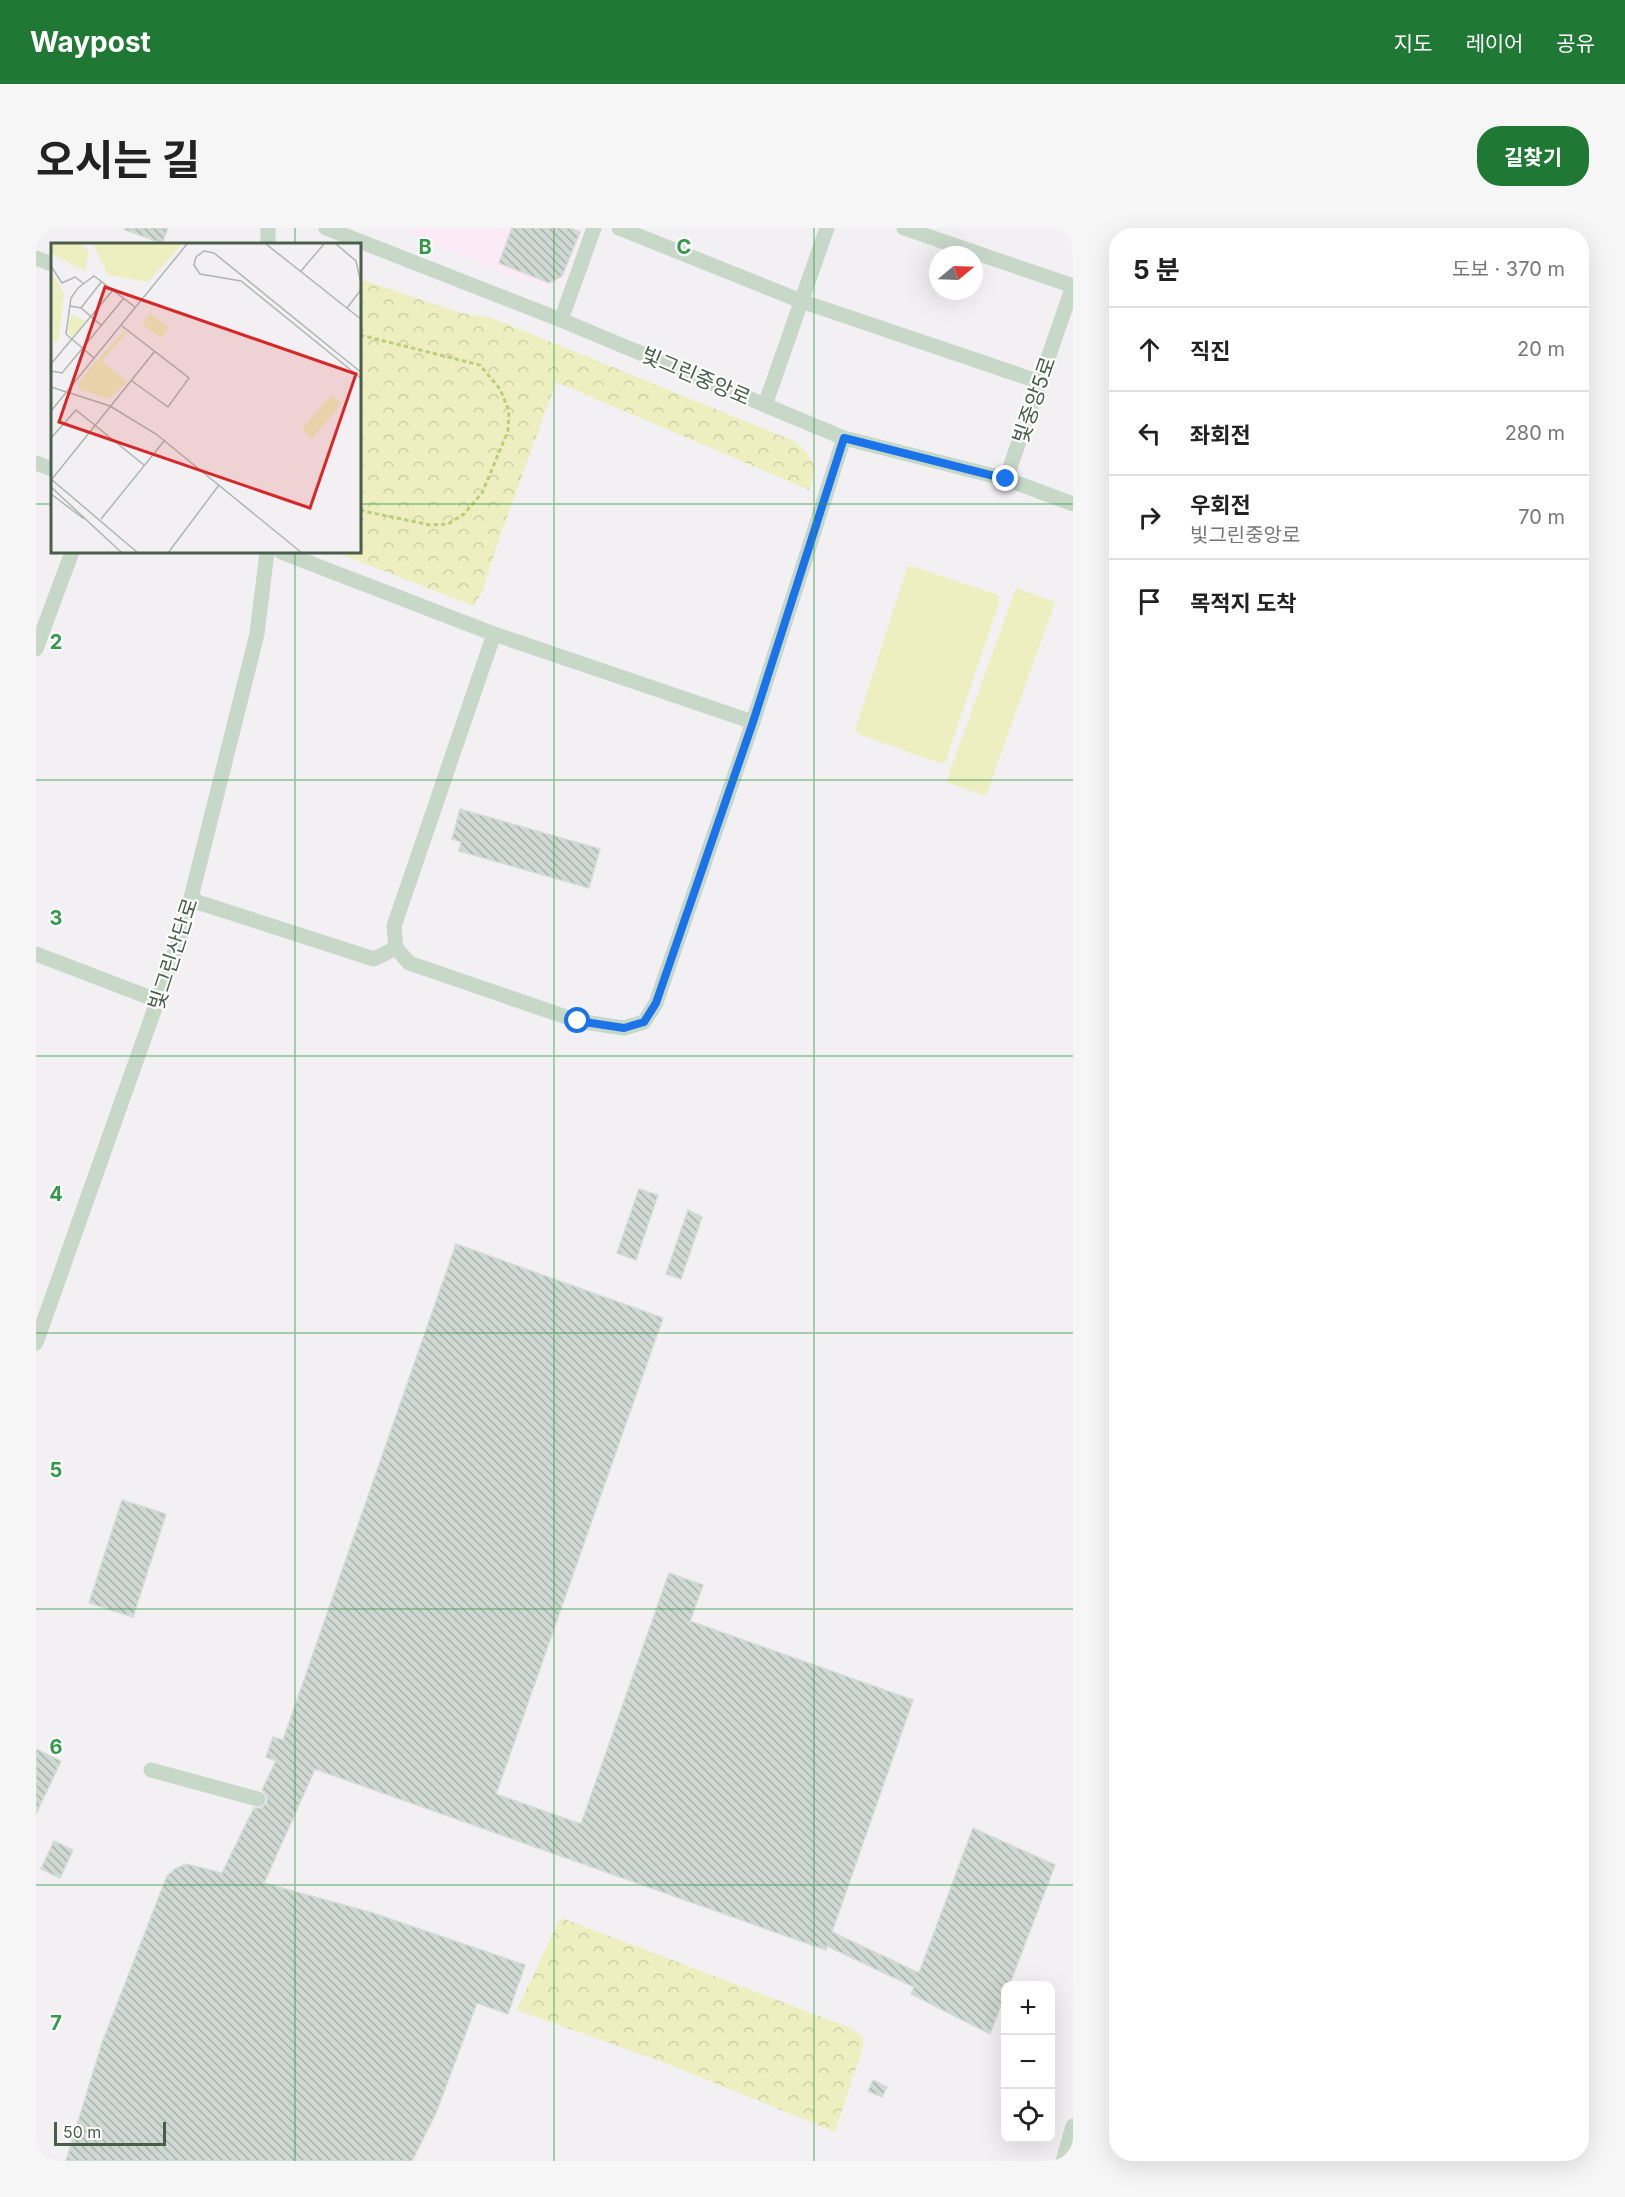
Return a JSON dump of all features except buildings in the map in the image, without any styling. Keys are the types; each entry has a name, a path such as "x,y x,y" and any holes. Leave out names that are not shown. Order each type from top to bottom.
{"street":[{"name":"빛그린중앙로","path":"326,228 561,320 844,438 1006,479 1073,504"},
{"path":"561,320 594,228"},
{"path":"619,228 801,301 1040,382"},
{"path":"765,405 827,228"},
{"path":"904,228 1073,286"},
{"path":"36,258 51,264"},
{"name":"빛중앙5로","path":"1006,479 1073,286"},
{"path":"494,634 393,926 396,948 409,963 578,1021 624,1028 644,1022 656,1003 753,722 844,438"},
{"path":"36,463 51,469"},
{"path":"36,649 71,554"},
{"name":"빛그린산단로","path":"36,1343 184,926 257,634 267,554"},
{"path":"286,554 494,634 753,722"},
{"path":"190,900 374,959 396,948"},
{"path":"36,954 159,1000"},
{"path":"152,1770 258,1799"},
{"path":"1063,2161 1073,2126"}],"path":[{"path":"362,336 480,365 500,389 510,411 508,431 482,493 464,514 448,524 430,525 362,511"}],"shaded area":[{"path":"402,228 580,228 582,233 563,279 546,287 424,241"}],"green space":[{"path":"362,280 461,313 492,318 794,441 812,462 813,474 809,490 556,382 483,590 474,606 340,554 362,554"},
{"path":"912,566 998,595 999,603 946,760 942,764 858,734 855,730 907,567"},
{"path":"1016,588 1055,602 986,796 946,782"},
{"path":"562,1918 848,2027 863,2036 863,2047 835,2132 665,2063 517,2010 558,1922"}],"route":[{"path":"578,1021 624,1028 644,1022 656,1003 753,722 844,438 1006,479"}]}
